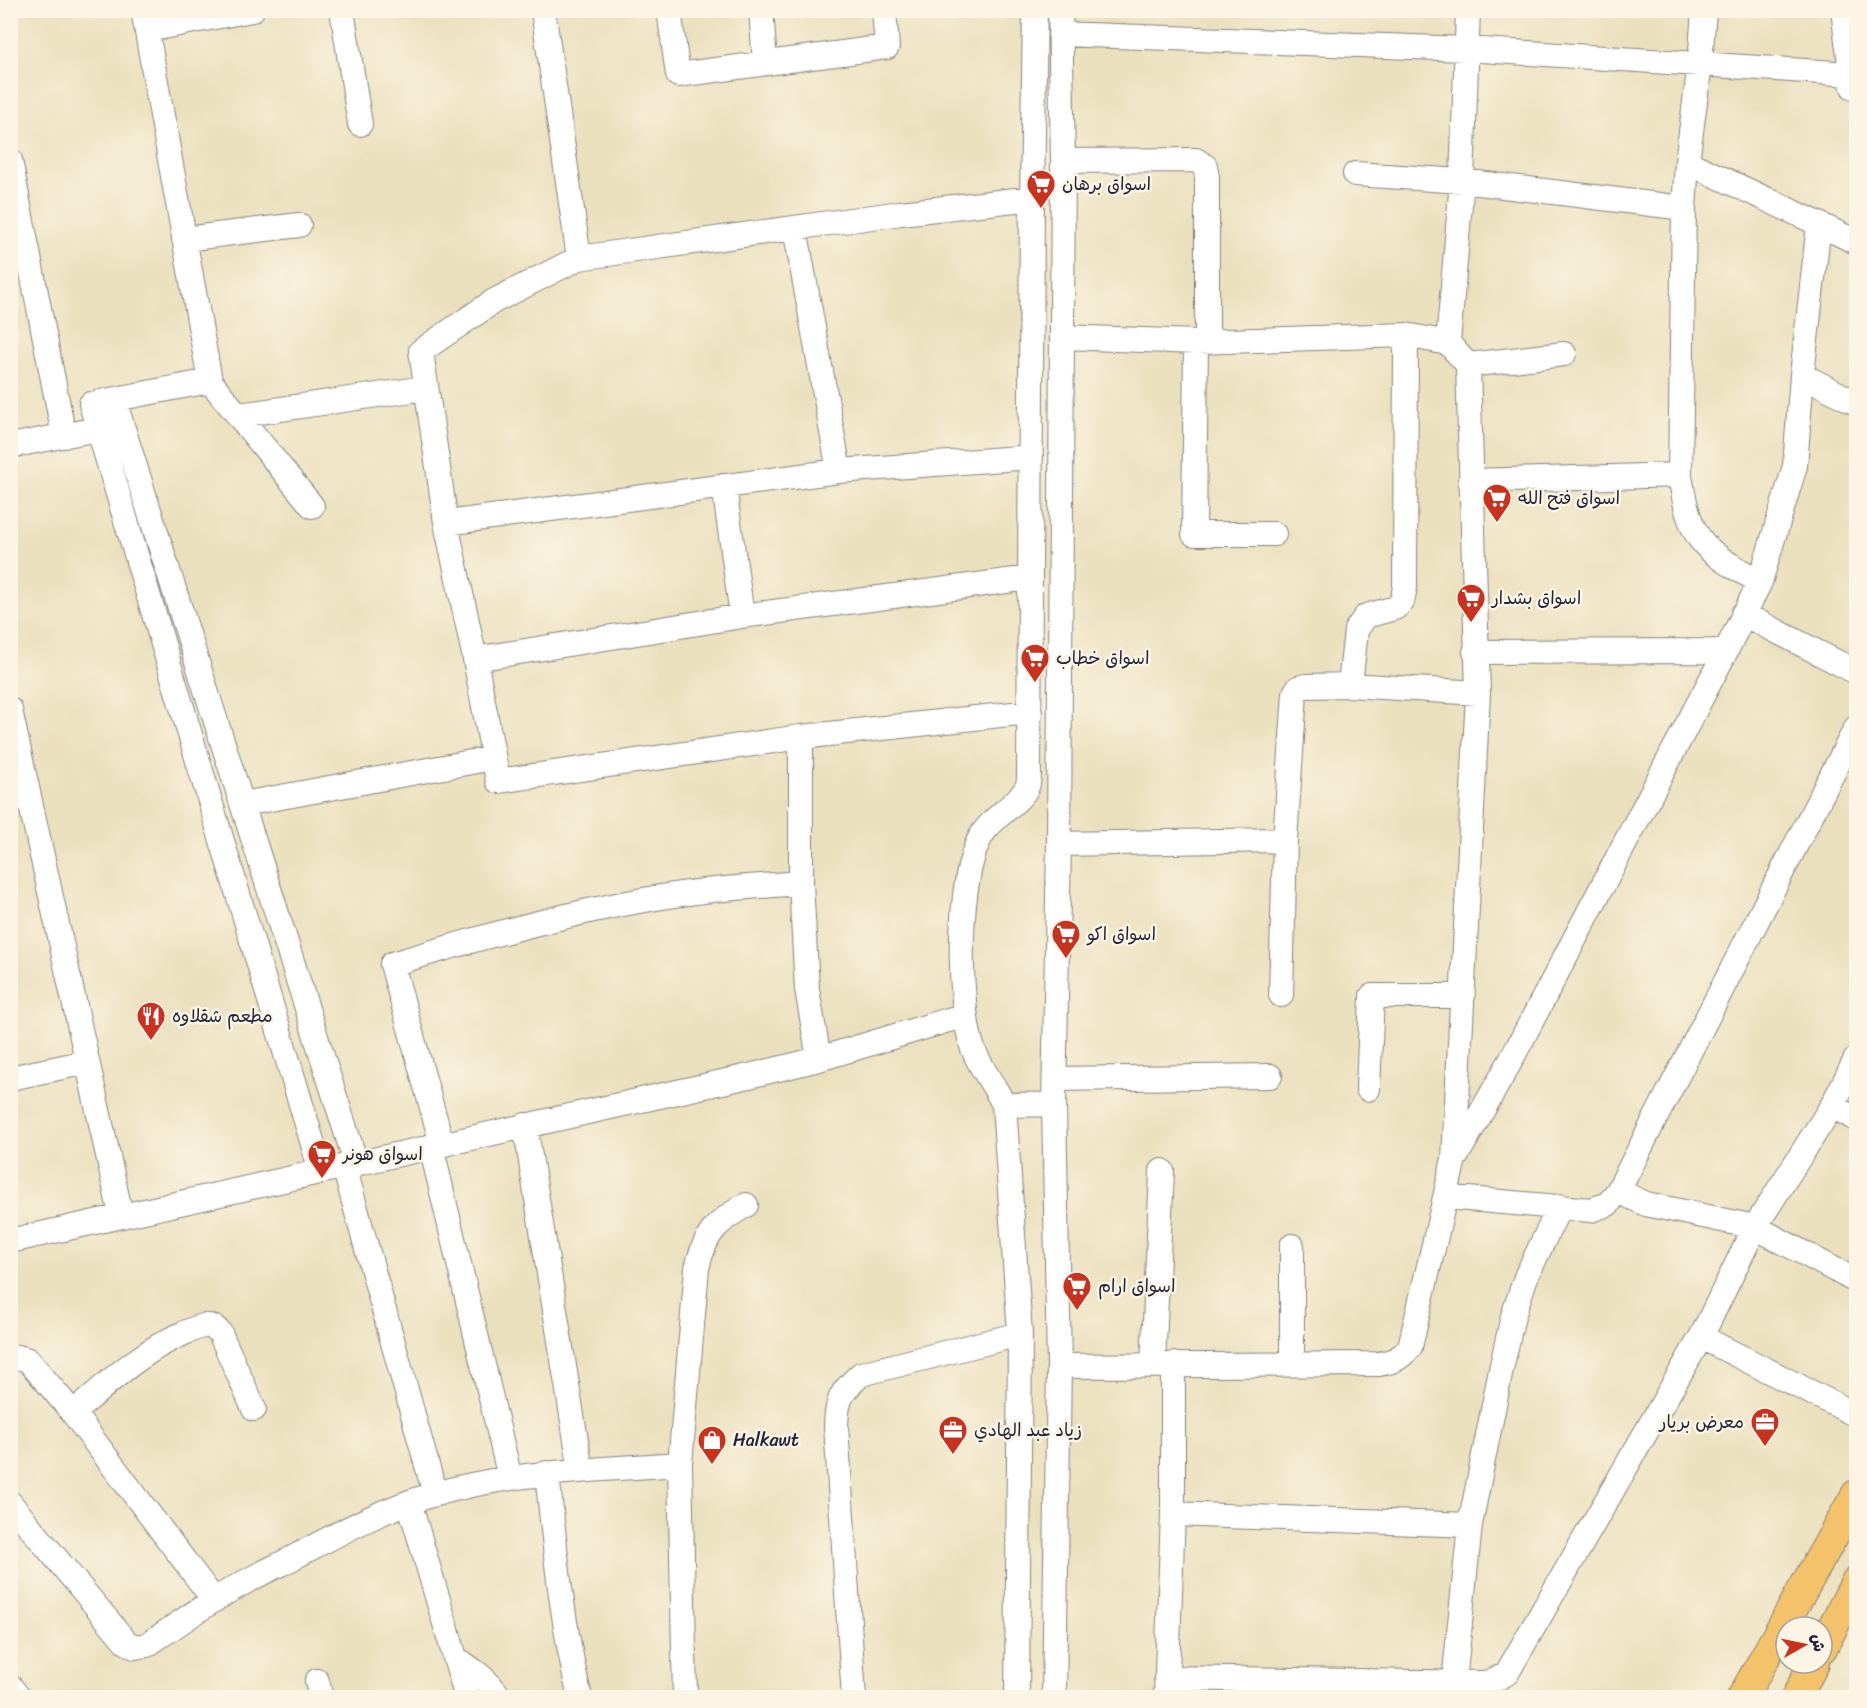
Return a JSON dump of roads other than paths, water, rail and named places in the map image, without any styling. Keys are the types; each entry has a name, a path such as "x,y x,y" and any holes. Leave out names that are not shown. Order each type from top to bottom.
{"main road":[{"path":"1742,1698 1857,1495"},
{"path":"1834,1625 1857,1582"},
{"path":"1796,1698 1808,1675"}],"street":[{"path":"252,10 145,20 210,381 312,506"},
{"path":"342,10 360,124"},
{"path":"543,10 579,258"},
{"path":"669,10 678,75 887,47 884,10"},
{"path":"761,10 765,63"},
{"path":"1017,1698 1020,1334 1004,1105 985,1074 973,1048 965,1015 961,966 967,882 972,856 983,832 1000,813 1020,797 1027,787 1029,773 1035,10"},
{"path":"1448,343 1462,181 1468,10"},
{"path":"1704,10 1684,208 1680,475 1687,511 1693,527 1705,545 1760,582"},
{"path":"1054,1698 1059,1366 1054,1104 1059,844 1063,161 1060,22 1823,72 1853,83 1842,10"},
{"path":"10,160 22,277 64,436"},
{"path":"1063,161 1196,160 1204,166 1207,177 1194,534 1274,534"},
{"path":"1687,162 1857,242"},
{"path":"1355,174 1462,181 1684,208"},
{"path":"1030,712 801,737 498,781 446,523 421,351 494,301 579,258 1032,198"},
{"path":"1454,1159 1510,1062 1760,582 1795,466 1802,375 1819,224"},
{"path":"184,239 299,225"},
{"path":"795,228 839,471"},
{"path":"1059,1366 1378,1364 1390,1363 1402,1357 1410,1347 1454,1159 1478,693 1468,365 1448,343 1406,335 1201,341 1062,337"},
{"path":"1350,685 1356,630 1366,616 1395,608 1402,602 1406,587 1406,335"},
{"path":"1468,365 1564,354"},
{"path":"1802,375 1857,403"},
{"path":"58,411 210,381"},
{"path":"239,415 426,387"},
{"path":"114,400 243,804 340,1166 435,1494"},
{"path":"91,404 340,1166"},
{"path":"10,446 98,429"},
{"path":"446,523 839,471 1031,456"},
{"path":"1470,480 1680,475"},
{"path":"724,486 742,615"},
{"path":"475,659 742,615 1030,578"},
{"path":"1743,614 1857,672"},
{"path":"1475,652 1726,651"},
{"path":"1281,995 1285,840 1295,693 1298,688 1350,685 1478,693"},
{"path":"10,710 121,1215"},
{"path":"1446,1197 1591,1210 1608,1204 1618,1191 1857,728"},
{"path":"801,737 801,883 807,989 819,1059"},
{"path":"243,804 493,758"},
{"path":"1020,797 1059,799"},
{"path":"1059,844 1285,840"},
{"path":"510,1478 437,1145 392,964 498,933 626,903 689,893 801,883"},
{"path":"1368,1089 1372,996 1462,996"},
{"path":"10,1241 819,1059 965,1015"},
{"path":"1162,1172 1163,1365 1173,1514 1166,1688 1491,1682 1513,1666 1701,1337 1755,1227 1832,1106 1857,1059"},
{"path":"10,1078 87,1062"},
{"path":"1056,1079 1270,1076"},
{"path":"1004,1105 1054,1104"},
{"path":"1832,1106 1857,1119"},
{"path":"525,1125 581,1471"},
{"path":"1618,1191 1646,1204 1755,1227 1857,1281"},
{"path":"685,1698 681,1464 695,1293 702,1247 710,1233 725,1217 746,1205"},
{"path":"1454,1682 1470,1525 1513,1316 1526,1277 1560,1206"},
{"path":"1292,1246 1292,1364"},
{"path":"73,1413 130,1364 174,1338 202,1326 212,1326 220,1333 254,1409"},
{"path":"854,1698 836,1426 837,1405 846,1387 861,1374 1020,1334"},
{"path":"1701,1337 1857,1414"},
{"path":"10,1359 18,1357 28,1360 73,1413 214,1600"},
{"path":"10,1503 130,1646 141,1647 214,1600 353,1525 409,1502 510,1478 547,1473 681,1464"},
{"path":"547,1473 562,1612 569,1656 580,1698"},
{"path":"409,1502 467,1698"},
{"path":"1173,1514 1470,1525"},
{"path":"455,1658 478,1673 500,1698"}],"place":[{"name":"اسواق برهان","path":"1041,210"},
{"name":"اسواق فتح الله","path":"1497,524"},
{"name":"اسواق بشدار","path":"1471,624"},
{"name":"اسواق خطاب","path":"1035,684"},
{"name":"اسواق اكو","path":"1066,960"},
{"name":"مطعم شقلاوه","path":"151,1042"},
{"name":"اسواق هونر","path":"322,1180"},
{"name":"اسواق ارام","path":"1077,1312"},
{"name":"معرض بريار","path":"1765,1448"},
{"name":"زياد عبد الهادي","path":"953,1456"},
{"name":"Halkawt","path":"712,1466"}]}
